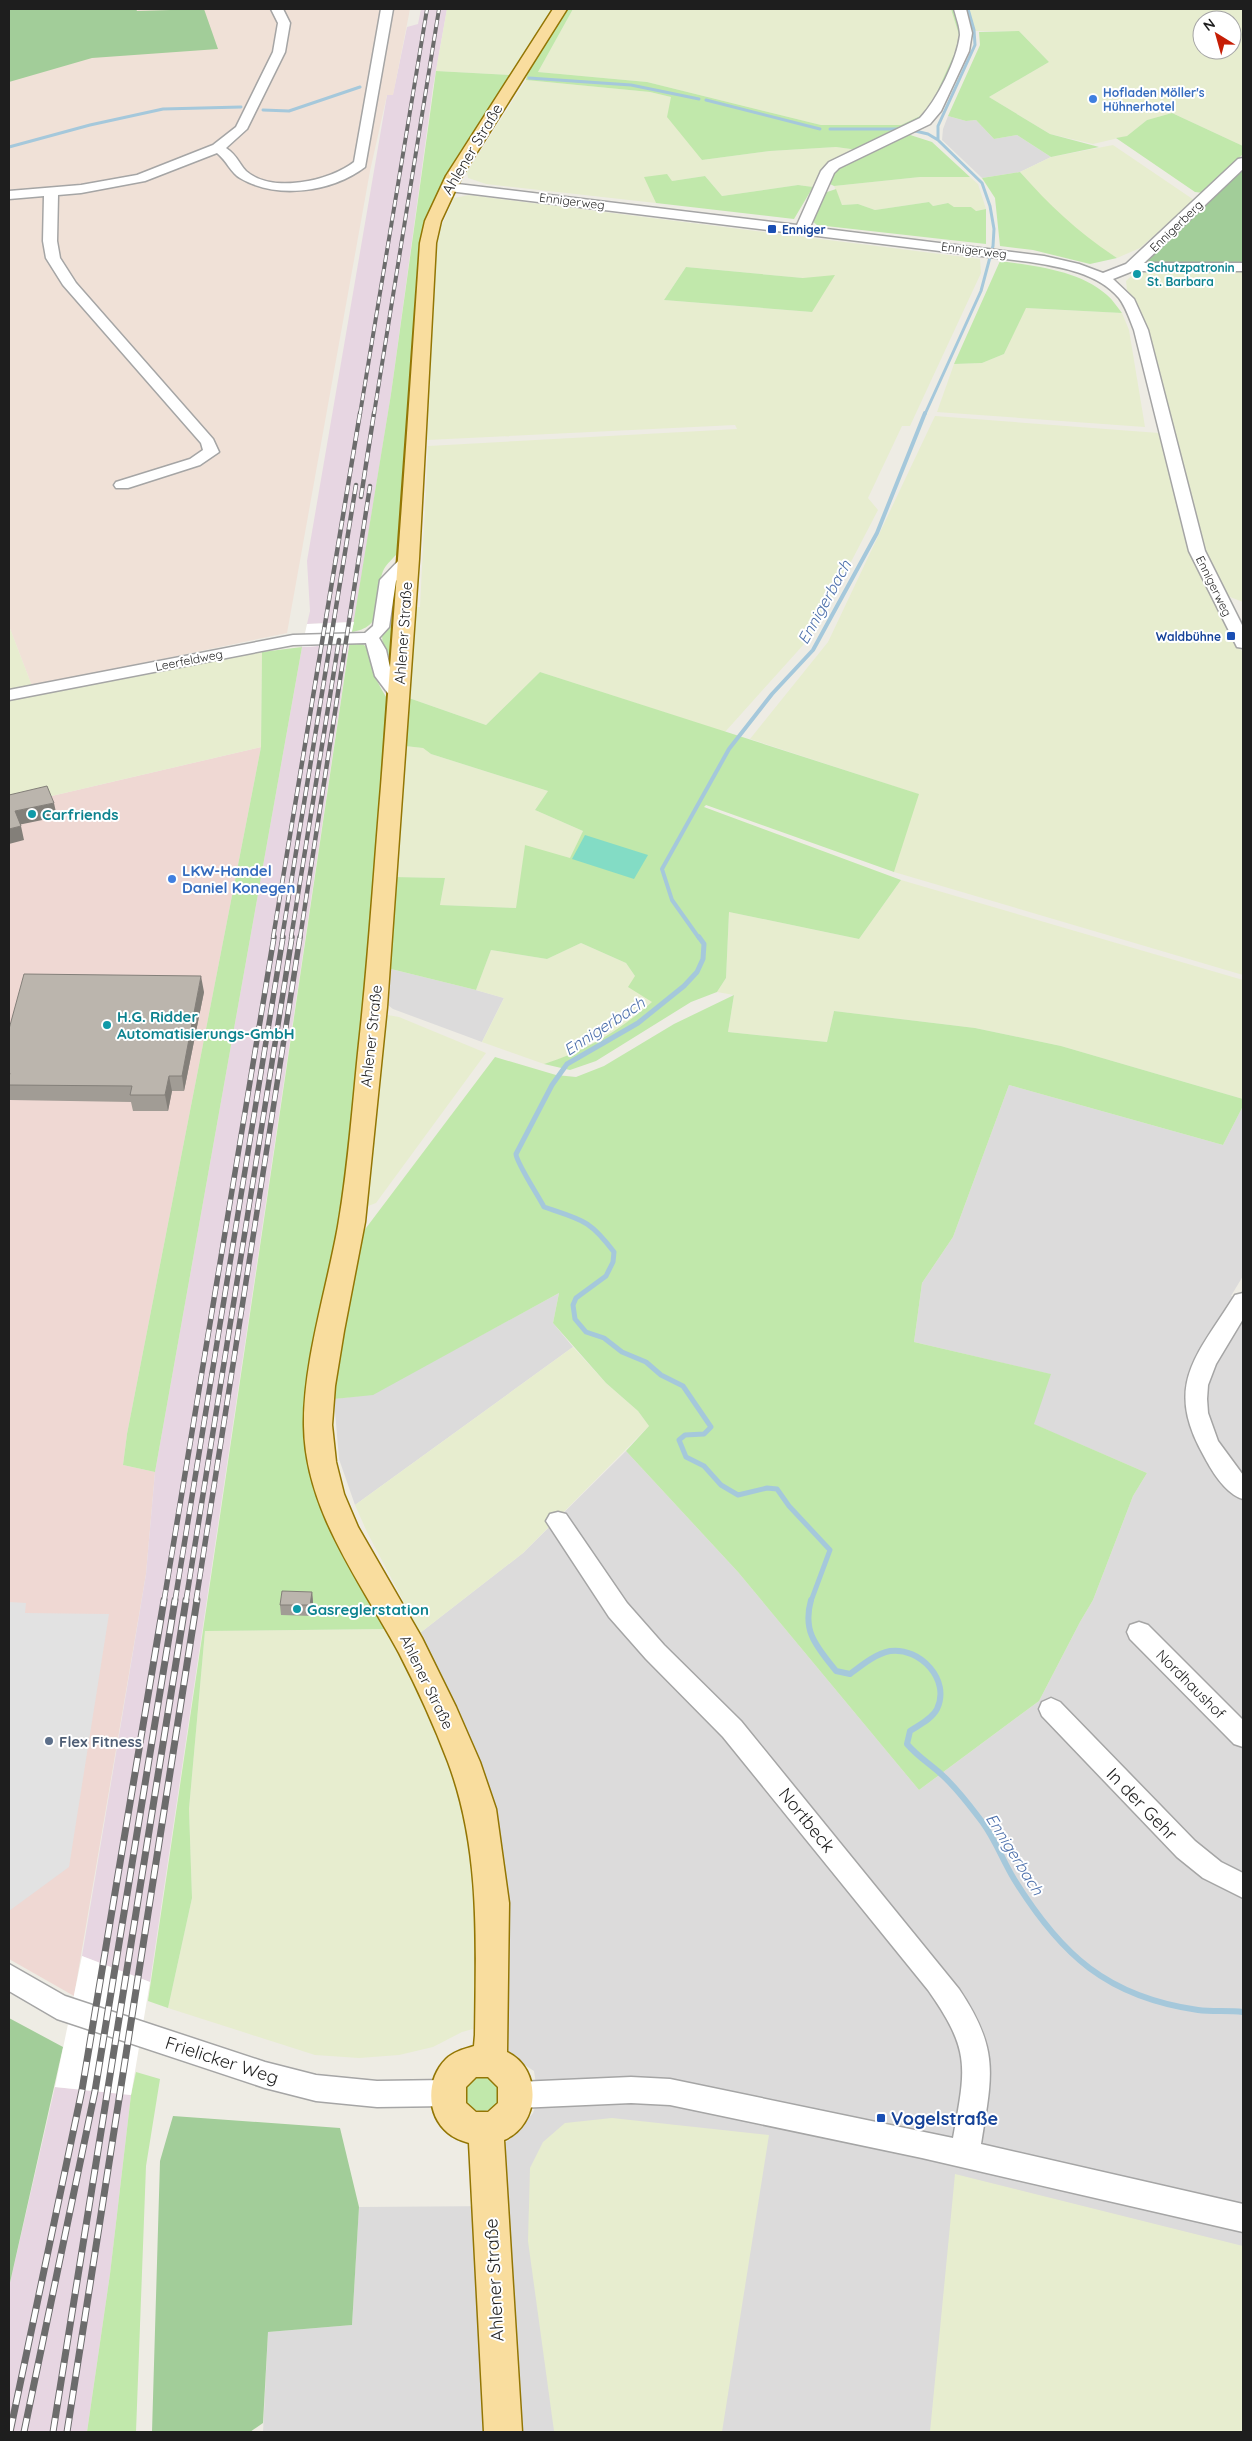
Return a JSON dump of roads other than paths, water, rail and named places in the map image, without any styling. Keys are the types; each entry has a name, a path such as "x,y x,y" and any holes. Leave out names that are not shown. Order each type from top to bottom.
{"main road":[{"name":"Ahlener Straße","path":"489,2062 492,2025 493,1903 480,1809 464,1762 441,1707 411,1647 344,1530 330,1494 322,1462 318,1425 321,1386 330,1331 352,1222 375,1007 409,558 428,243 433,220 448,187 560,9"},
{"path":"489,2062 499,2064 513,2076 518,2095 511,2113 496,2125 486,2128 471,2126 457,2119 451,2112 447,2093 454,2076 461,2069 470,2064 489,2062"},
{"name":"Ahlener Straße","path":"486,2128 503,2432"}],"street":[{"path":"9,195 51,193 96,187 140,178 218,148 242,129 279,52 284,23 277,9"},
{"path":"218,148 233,160 237,169 245,176 273,185 310,184 353,170 360,164 387,9"},
{"path":"802,229 828,171 834,165 925,121 937,108 963,51 966,33 960,9"},
{"name":"Ennigerberg","path":"1102,278 1131,267 1243,162"},
{"name":"Ennigerweg","path":"448,187 1039,259 1076,268 1102,278 1124,296 1132,307 1141,330 1197,551 1223,607 1243,643"},
{"path":"51,193 50,241 54,258 70,285 208,442 211,452 195,462 122,485"},
{"path":"1131,267 1243,267"},
{"path":"399,696 390,687 384,676 377,648 370,638 381,627 388,580 409,558"},
{"path":"1223,607 1243,608"},
{"name":"Leerfeldweg","path":"9,694 293,640 370,638"},
{"path":"1243,1301 1212,1351 1197,1385 1196,1410 1204,1436 1219,1464 1243,1490"},
{"name":"Nortbeck","path":"558,1521 618,1610 655,1652 732,1729 938,1981 956,2007 976,2052 977,2070 965,2153"},
{"name":"Nordhaushof","path":"1139,1632 1243,1736"},
{"name":"In der Gehr","path":"1051,1709 1186,1849 1212,1870 1243,1886"},
{"name":"Frielicker Weg","path":"9,1976 57,2006 265,2075 316,2088 377,2094 447,2093"},
{"path":"518,2095 631,2090 670,2092 965,2153 1243,2218"}],"waterway":[{"name":"Ennigerbach","path":"938,140 938,126 975,45 974,30 968,9"},
{"path":"529,78 631,85 699,99"},
{"path":"263,110 289,111 360,87"},
{"path":"706,100 820,129"},
{"path":"9,147 90,125 163,109 241,107"},
{"path":"830,129 900,129"},
{"path":"911,130 928,134 938,140"},
{"name":"Ennigerbach","path":"925,414 981,291 993,246 994,229 990,206 982,183 938,140"},
{"name":"Ennigerbach","path":"699,938 672,900 662,869 729,749 772,694 813,650 877,533 925,413"},
{"name":"Ennigerbach","path":"699,937 704,944 703,959 697,972 684,986 638,1023 567,1064 552,1085 516,1154 544,1207 584,1222 598,1233 614,1252 613,1262 606,1276 576,1298 573,1305 575,1319 586,1332 604,1338 622,1352 646,1362 661,1375 683,1386 711,1427 704,1434 685,1435 679,1440 686,1457 704,1466 721,1485 738,1495 767,1488 777,1489 789,1506 830,1550 811,1601"},
{"name":"Ennigerbach","path":"811,1600 808,1621 810,1630 817,1646 836,1671 850,1674 874,1657 890,1651 912,1654 930,1668 940,1687 937,1709 929,1719 910,1731 907,1744 958,1791 988,1830 1014,1879 1032,1906 1050,1930 1069,1950 1112,1983 1137,1995 1166,2004 1198,2010 1243,2012"}],"railway":[{"path":"360,414 427,9"},
{"path":"374,414 439,9"},
{"path":"273,938 360,413"},
{"path":"361,497 374,413"},
{"path":"282,938 356,485"},
{"path":"300,938 370,486"},
{"path":"291,938 339,640"},
{"path":"164,1601 274,937"},
{"path":"175,1601 283,937"},
{"path":"186,1601 292,937"},
{"path":"196,1601 300,937"},
{"path":"10,2432 82,2090 164,1600"},
{"path":"24,2432 95,2091 175,1600"},
{"path":"53,2432 186,1600"},
{"path":"67,2432 197,1600"}],"place":[{"name":"Hofladen Möller's Hühnerhotel","path":"1093,99"},
{"name":"Enniger","path":"772,229"},
{"name":"Schutzpatronin St. Barbara","path":"1137,274"},
{"name":"Waldbühne","path":"1231,636"},
{"name":"Carfriends","path":"32,814"},
{"name":"LKW-Handel Daniel Konegen","path":"172,879"},
{"name":"H.G. Ridder Automatisierungs-GmbH","path":"107,1025"},
{"name":"Gasreglerstation","path":"297,1609"},
{"name":"Flex Fitness","path":"49,1741"},
{"name":"Vogelstraße","path":"881,2118"}]}
